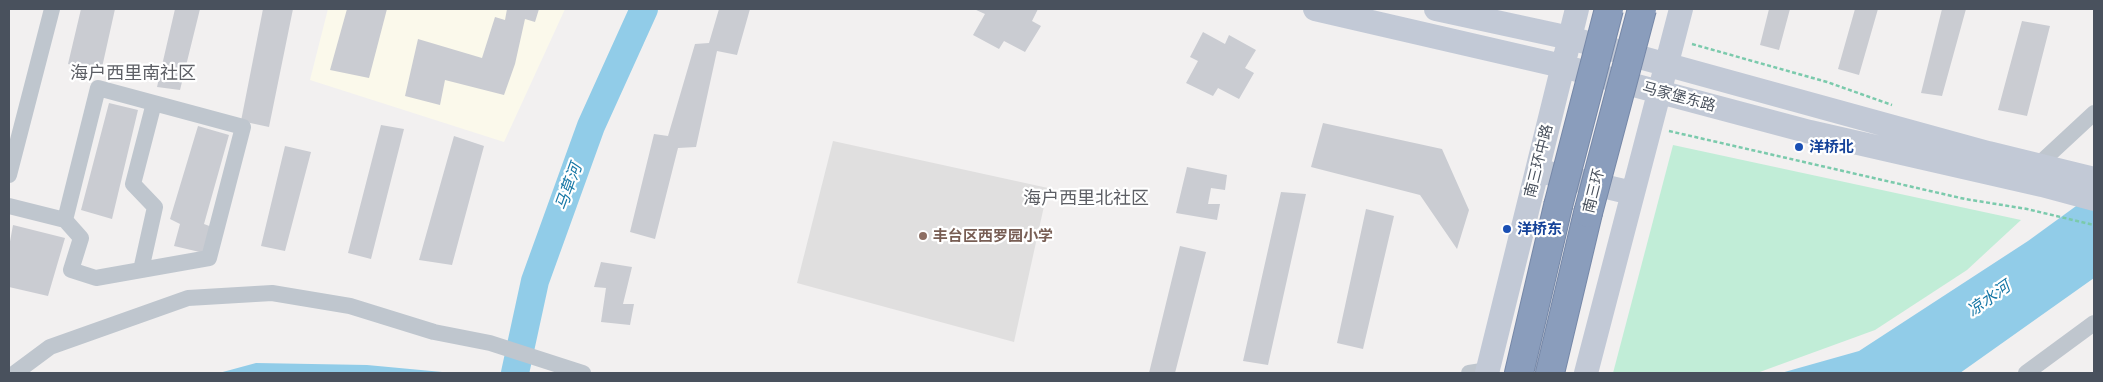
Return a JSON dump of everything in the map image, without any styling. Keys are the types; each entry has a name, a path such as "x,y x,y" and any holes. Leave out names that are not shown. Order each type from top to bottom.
{"highway":[{"name":"南三环","path":"1519,373 1558,206 1610,9"},
{"name":"南三环","path":"1550,373 1588,213 1642,9"}],"main road":[{"name":"马家堡东路","path":"1315,9 1562,66 1810,132 2041,175 2069,172 2094,179"},
{"name":"马家堡东路","path":"1436,9 1570,38 1988,153 2041,175"},
{"name":"南三环中路","path":"1481,372 1536,170 1577,9"},
{"path":"1586,373 1681,9"},
{"path":"1536,170 1632,193"},
{"path":"2041,175 2094,199"}],"street":[{"path":"9,175 52,9"},
{"path":"9,206 65,220 80,238 70,270 96,278 210,258 243,127 98,88 65,220"},
{"path":"141,270 155,207 133,184 154,103"},
{"path":"2041,175 2094,112"},
{"path":"15,373 50,348 188,298 272,292 350,306 434,332 490,343 583,373"},
{"path":"2026,373 2094,323"}],"path":[{"path":"1673,38 1827,82 1892,105"},
{"path":"1649,127 1965,199 2027,209 2094,225"}],"shaded area":[{"path":"328,9 565,9 504,142 310,80"},
{"name":"丰台区西罗园小学","path":"833,141 1048,188 1014,342 797,283"}],"green space":[{"path":"1673,145 2021,220 1967,270 1875,330 1757,373 1613,373"}],"water":[{"name":"凉水河","path":"2094,193 2094,278 1960,373 1781,373 1859,351 2028,241"},
{"path":"256,363 367,365 453,373 219,373"}],"building":[{"path":"81,9 115,9 101,72 68,64"},
{"path":"175,9 200,9 180,90 157,87"},
{"path":"263,9 293,9 269,127 241,121"},
{"path":"347,9 387,9 369,78 330,70"},
{"path":"507,9 539,9 535,22 525,19 515,64 504,95 445,80 440,105 405,96 418,39 482,58 495,17 505,20"},
{"path":"719,9 750,9 737,55 717,51 696,147 678,148 655,239 630,232 654,134 668,136 695,44 709,43"},
{"path":"974,9 1038,9 1032,21 1041,26 1025,52 1004,41 999,49 973,35 985,14"},
{"path":"1769,9 1790,9 1779,50 1760,45"},
{"path":"1855,9 1878,9 1859,75 1838,69"},
{"path":"1942,9 1966,9 1942,96 1921,93"},
{"path":"2022,21 2050,26 2027,116 1998,110"},
{"path":"1203,32 1225,44 1229,35 1256,50 1245,68 1254,73 1239,99 1218,88 1213,96 1186,83 1198,61 1190,57"},
{"path":"109,103 138,110 112,219 81,210"},
{"path":"1323,123 1442,149 1469,210 1457,249 1420,195 1311,167"},
{"path":"381,125 404,129 371,259 348,253"},
{"path":"198,126 229,135 204,224 212,227 204,253 174,246 180,224 170,219"},
{"path":"454,136 484,146 452,265 419,260"},
{"path":"285,146 311,152 285,251 261,246"},
{"path":"1187,167 1227,175 1225,190 1211,188 1208,204 1220,204 1217,220 1176,213"},
{"path":"1281,192 1306,194 1268,365 1243,361"},
{"path":"1366,209 1394,216 1363,349 1337,343"},
{"path":"13,225 65,238 48,296 9,287 9,247"},
{"path":"1180,246 1206,252 1175,373 1149,373"},
{"path":"601,262 632,267 623,304 634,304 630,325 601,322 606,288 594,287"}],"waterway":[{"name":"马草河","path":"515,373 535,281 591,126 644,9"}],"place":[{"name":"洋桥北","path":"1799,147"},
{"name":"洋桥东","path":"1507,229"},
{"name":"丰台区西罗园小学","path":"923,236"}],"district":[{"name":"海户西里南社区","path":"133,74"},
{"name":"海户西里北社区","path":"1086,199"}]}
